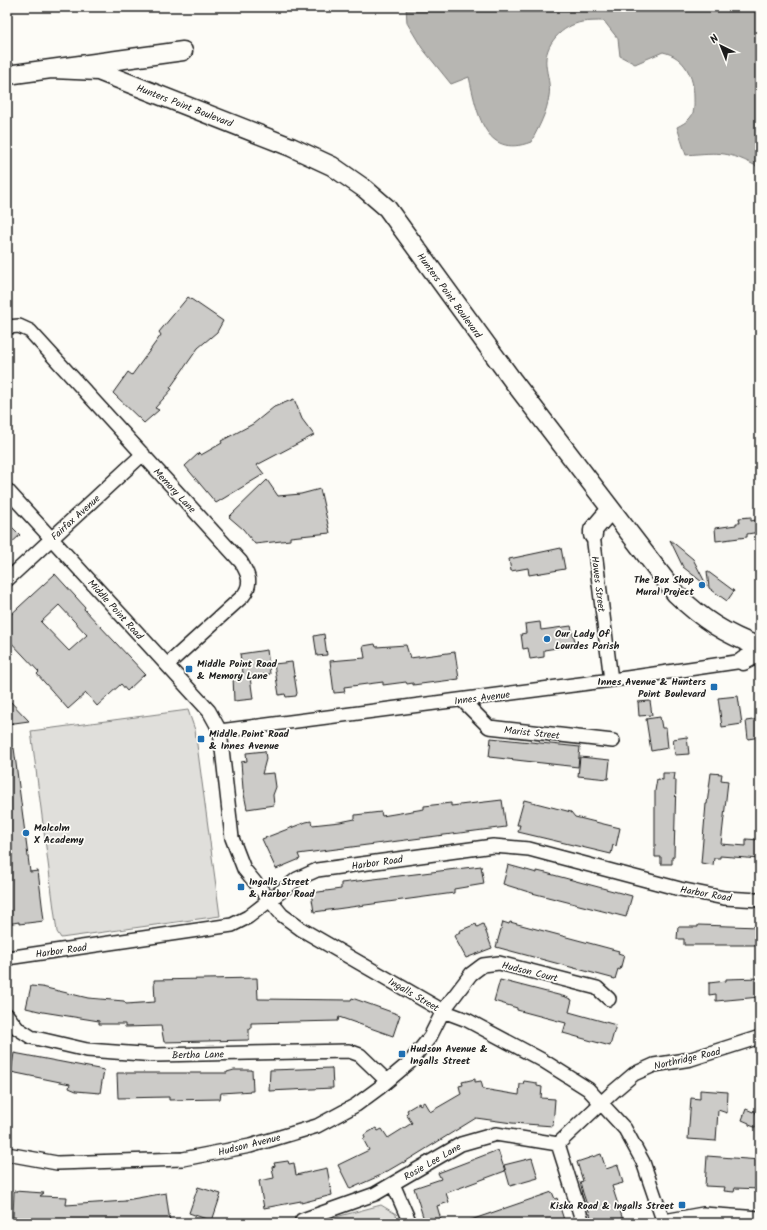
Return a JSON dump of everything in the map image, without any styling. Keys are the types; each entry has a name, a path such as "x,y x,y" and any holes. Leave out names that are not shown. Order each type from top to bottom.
{"main road":[{"path":"7,75 183,51"},
{"name":"Hunters Point Boulevard","path":"52,69 98,71 291,147 332,166 365,189 387,208 513,381 676,594 697,614 722,630 760,647"},
{"path":"593,535 593,530 611,509"},
{"path":"743,661 760,652"}],"street":[{"name":"Memory Lane","path":"7,327 19,326 30,331 241,562 250,581 249,588 244,596 167,665"},
{"name":"Fairfax Avenue","path":"7,580 143,454"},
{"name":"Middle Point Road","path":"7,490 209,711 220,731"},
{"name":"Hawes Street","path":"593,535 611,680"},
{"name":"Innes Avenue","path":"220,731 462,700 743,661"},
{"name":"Marist Street","path":"462,700 489,727 613,741"},
{"name":"Ingalls Street","path":"220,731 232,838 244,869 282,915 301,929 443,1011 467,1020 542,1060 580,1083 625,1129 643,1162 664,1222"},
{"name":"Harbor Road","path":"7,958 232,925 248,918 297,878 317,870 493,846 529,849 680,889 724,898 760,900"},
{"name":"Hudson Court","path":"443,1011 471,974 483,965 499,963 597,988 609,999"},
{"name":"Hudson Avenue","path":"7,1154 57,1163 182,1159 250,1146 316,1126 356,1105 410,1062 430,1037 443,1011"},
{"name":"Bertha Lane","path":"7,1015 17,1028 31,1037 87,1050 156,1055 349,1051 364,1058 388,1081"},
{"name":"Northridge Road","path":"601,1103 634,1074 654,1065 691,1059 760,1037"},
{"path":"583,1223 558,1144 601,1103"},
{"name":"Rosie Lee Lane","path":"302,1220 375,1194 461,1144 496,1134 558,1144"},
{"path":"393,1184 410,1223"},
{"path":"664,1222 703,1214 760,1218"}],"shaded area":[{"path":"406,7 760,7 760,168 740,158 724,154 708,153 686,155 677,127 692,116 693,111 694,90 687,69 677,58 663,52 635,64 620,56 618,39 604,21 582,22 575,24 561,32 551,43 546,57 549,84 548,102 537,131 531,142 515,146 503,144 493,138 485,129 475,104 469,77 451,84 422,48 407,23"},
{"path":"188,710 195,730 220,916 61,938 57,932 31,731"},
{"path":"381,1205 396,1214 397,1223 322,1223 325,1220"}],"building":[{"path":"188,297 223,321 217,332 198,348 170,388 172,389 155,408 159,410 144,423 113,393 128,372 132,375 161,335 159,332"},
{"path":"294,399 302,419 314,435 257,465 264,474 216,503 185,466 199,453 201,455 222,443 221,441 253,424 274,407"},
{"path":"267,480 278,496 301,494 320,489 330,533 290,537 290,540 255,544 243,529 229,517"},
{"path":"751,517 751,521 760,519 760,532 747,534 747,537 716,541 715,528 736,525 736,523 740,523 739,518"},
{"path":"7,522 20,535 7,547"},
{"path":"670,540 693,559 707,586 683,567"},
{"path":"561,548 565,569 529,575 528,568 511,571 509,559"},
{"path":"707,571 734,591 727,601 709,588"},
{"path":"55,574 85,607 84,609 145,674 127,691 121,684 97,706 86,693 68,709 37,674 39,672 7,638 7,618","holes":["59,605 87,635 69,651 41,622"]},
{"name":"Our Lady Of Lourdes Parish","path":"540,622 541,630 571,626 576,645 544,650 544,657 530,659 528,648 523,649 521,634 526,633 525,624"},
{"path":"324,634 327,655 317,656 314,636"},
{"path":"375,644 376,647 406,645 410,658 455,652 459,679 413,685 413,683 407,684 406,682 383,685 383,682 344,687 345,692 334,693 330,661 365,658 363,646"},
{"path":"267,650 270,674 250,677 253,699 234,701 233,676 243,673 240,654"},
{"path":"292,662 297,693 296,696 286,697 285,694 279,695 274,664"},
{"path":"738,696 742,724 722,727 718,698"},
{"path":"7,698 29,721 7,724"},
{"path":"650,701 652,715 639,716 638,702"},
{"path":"660,717 662,728 666,728 668,748 651,751 646,719"},
{"path":"760,719 760,737 748,739 746,721"},
{"path":"687,737 689,754 675,755 673,739"},
{"path":"491,738 580,747 578,767 489,757"},
{"path":"7,748 14,748 30,872 38,871 44,921 7,924"},
{"path":"265,751 266,759 262,774 274,773 276,787 273,795 274,805 247,809 243,789 241,762 247,761 246,753"},
{"path":"580,757 610,760 608,779 578,776"},
{"path":"663,773 675,773 674,780 676,780 674,857 672,857 672,864 661,864 661,857 655,857 655,791 657,779 663,780"},
{"path":"711,773 722,774 721,780 728,781 721,844 746,846 746,839 760,840 760,859 720,856 720,858 714,858 713,865 701,863 706,804"},
{"path":"502,800 506,827 298,854 300,859 276,869 262,839 311,821 312,825 340,822 355,819 355,815 381,812 382,816 424,809 424,806 451,803 451,806"},
{"path":"524,800 571,812 575,817 620,828 616,846 613,845 611,854 518,832 520,825 517,825"},
{"path":"508,865 537,873 537,871 546,873 632,896 626,917 503,884"},
{"path":"481,866 484,884 454,889 454,893 314,912 311,893 341,889 341,883"},
{"path":"503,922 509,924 510,922 619,951 618,953 624,955 620,970 618,969 615,979 496,947"},
{"path":"476,924 477,927 483,924 492,948 466,958 454,936 460,933 459,931"},
{"path":"698,925 760,927 760,945 684,945 684,939 677,939 678,927 698,927"},
{"path":"257,978 258,999 351,1000 352,998 400,1015 393,1036 339,1017 338,1021 251,1023 251,1029 249,1029 249,1040 164,1042 161,1026 125,1027 125,1024 99,1024 99,1021 26,1008 31,986 42,987 88,998 124,1001 126,1004 155,1002 154,980"},
{"path":"760,978 760,997 716,1001 716,994 709,995 709,983 726,981 726,979"},
{"path":"500,980 566,997 572,1000 569,1012 616,1025 610,1046 563,1033 566,1023 517,1010 517,1008 494,1001"},
{"path":"14,1053 104,1070 100,1093 76,1091 69,1088 70,1084 11,1072"},
{"path":"332,1068 333,1088 269,1091 270,1070"},
{"path":"234,1070 252,1070 253,1091 221,1093 220,1099 169,1100 169,1097 118,1098 117,1073 227,1073"},
{"path":"475,1079 475,1082 481,1081 483,1089 519,1095 520,1084 523,1084 524,1081 537,1083 537,1086 542,1087 541,1098 555,1099 553,1126 512,1123 476,1118 403,1163 350,1189 338,1165 369,1150 363,1139 365,1138 364,1135 376,1128 378,1131 382,1129 388,1138 412,1123 406,1114 408,1112 407,1110 419,1103 420,1105 424,1102 430,1112 461,1094 459,1086 463,1085 462,1082"},
{"path":"700,1090 728,1092 727,1113 718,1110 716,1141 688,1139 691,1098 700,1099"},
{"path":"746,1109 753,1112 754,1110 760,1120 760,1129 749,1125 749,1123 742,1120"},
{"path":"498,1150 505,1171 446,1193 449,1202 437,1206 442,1223 425,1223 414,1188 441,1179 438,1173"},
{"path":"601,1154 606,1169 618,1165 623,1183 612,1186 624,1223 593,1223 583,1193 580,1182 583,1181 577,1162"},
{"path":"707,1156 760,1160 760,1189 735,1188 734,1192 724,1191 725,1187 705,1186"},
{"path":"532,1158 538,1178 510,1186 504,1165"},
{"path":"288,1161 289,1164 294,1163 296,1175 327,1168 332,1195 301,1203 301,1201 264,1208 259,1181 274,1178 272,1167 275,1166 274,1163"},
{"path":"198,1187 221,1194 212,1221 189,1213"},
{"path":"14,1191 44,1193 40,1196 67,1197 66,1205 126,1201 166,1193 170,1222 45,1223 19,1219 13,1217"},
{"path":"552,1192 555,1199 557,1198 565,1223 469,1223 468,1221"}],"place":[{"name":"The Box Shop Mural Project","path":"702,585"},
{"name":"Our Lady Of Lourdes Parish","path":"547,639"},
{"name":"Middle Point Road & Memory Lane","path":"189,669"},
{"name":"Innes Avenue & Hunters Point Boulevard","path":"714,687"},
{"name":"Middle Point Road & Innes Avenue","path":"201,739"},
{"name":"Malcolm X Academy","path":"26,833"},
{"name":"Ingalls Street & Harbor Road","path":"241,887"},
{"name":"Hudson Avenue & Ingalls Street","path":"402,1054"},
{"name":"Kiska Road & Ingalls Street","path":"682,1205"}]}
